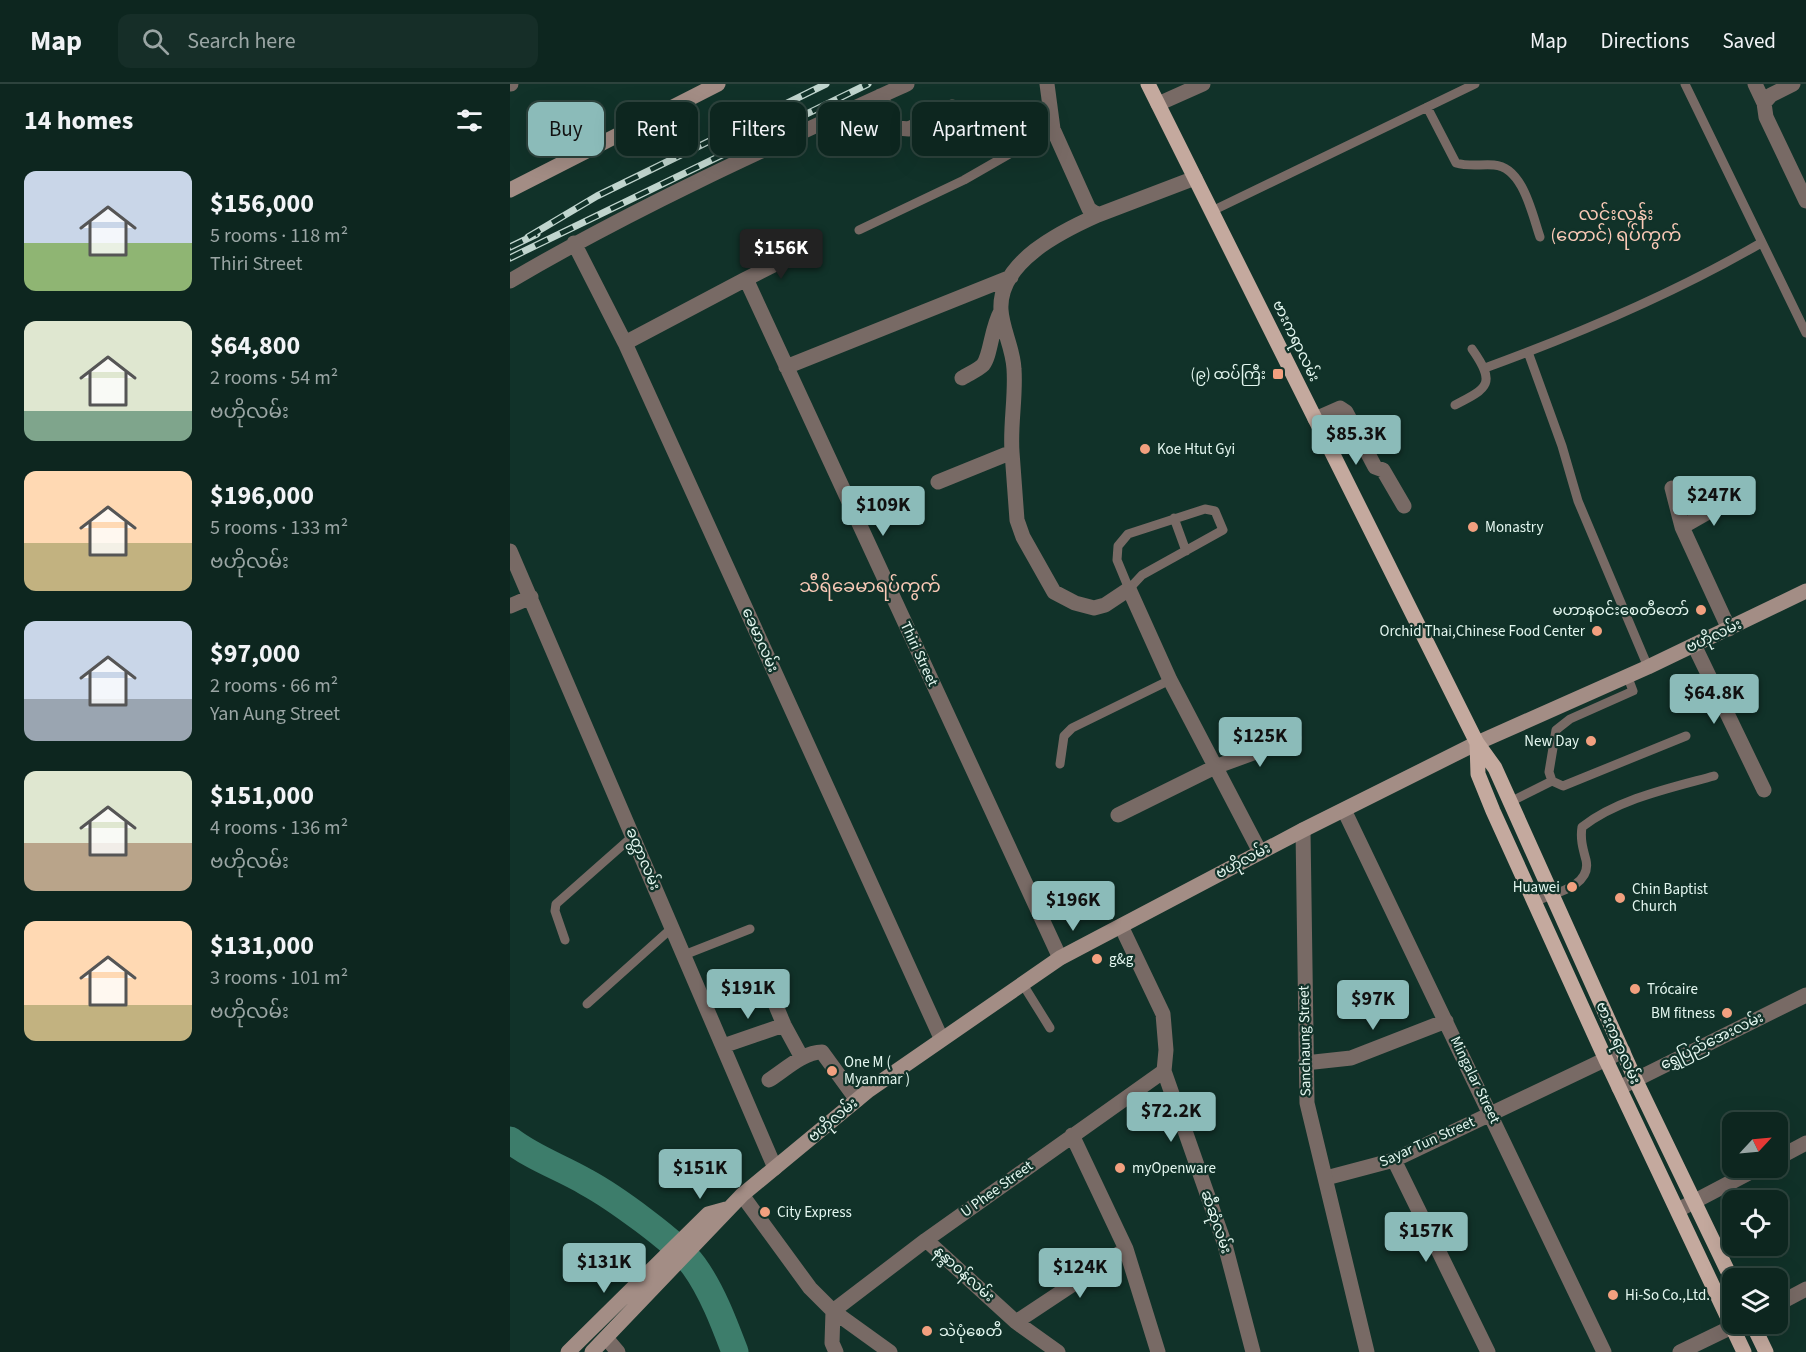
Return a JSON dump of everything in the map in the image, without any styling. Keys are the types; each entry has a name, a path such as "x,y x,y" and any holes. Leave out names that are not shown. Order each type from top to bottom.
{"main road":[{"path":"510,190 718,84"},
{"name":"ဗားကရာလမ်း","path":"1148,84 1477,743 1495,768 1635,1078 1696,1200 1727,1268"},
{"name":"ဗဟိုလမ်း","path":"592,1352 607,1339 669,1264 700,1231 717,1223 726,1209 741,1195 857,1100 941,1038 1060,958 1260,852 1477,743 1648,667 1806,591"},
{"name":"ဗားကရာလမ်း","path":"1477,743 1478,774 1619,1088 1722,1297"},
{"name":"ဗဟိုလမ်း","path":"568,1352 669,1264"},
{"name":"ဗားကရာလမ်း","path":"1739,1334 1744,1352"},
{"path":"1757,1334 1766,1352"}],"street":[{"path":"510,281 574,243 907,84"},
{"path":"1047,84 1053,129 1089,209 1098,215"},
{"path":"1158,104 1203,84"},
{"path":"1755,84 1764,103 1766,117 1806,201"},
{"path":"1764,103 1771,95 1793,84"},
{"path":"880,96 897,128 912,127"},
{"path":"1195,178 1057,233 1034,250 1011,277 1003,294 1001,311 1012,347 1015,372 1012,452 1017,520 1023,537 1054,592 1075,603 1094,608 1106,605 1129,589 1170,680 1260,852"},
{"name":"ခေမာလမ်း","path":"574,243 625,343 941,1038"},
{"path":"625,343 801,251"},
{"path":"786,367 1011,277"},
{"name":"Thiri Street","path":"746,279 1060,958"},
{"path":"962,378 982,365 988,353 994,322 1001,311"},
{"path":"1315,419 1340,408 1346,412 1375,467 1383,470 1404,506"},
{"path":"938,482 1012,452"},
{"path":"1672,488 1682,526 1729,629"},
{"path":"1682,526 1731,499"},
{"name":"ခတ္တာလမ်း","path":"510,551 775,1168"},
{"path":"510,606 531,597"},
{"path":"1695,645 1764,790"},
{"path":"1118,815 1215,767 1294,738"},
{"name":"Mingalar Street","path":"1344,810 1604,1352"},
{"name":"Sanchaung Street","path":"1303,830 1306,1104 1367,1352"},
{"name":"ဆီဆုံလမ်း","path":"1121,926 1163,1014 1166,1050 1164,1071 1225,1245 1253,1352"},
{"path":"770,989 784,1025 802,1058"},
{"name":"ရွှေပြည်အေးလမ်း","path":"1619,1088 1635,1078 1806,995"},
{"path":"1305,1063 1351,1058 1446,1021"},
{"path":"723,1046 784,1025"},
{"name":"Sayar Tun Street","path":"1326,1178 1394,1160 1623,1051"},
{"path":"770,1080 802,1058 815,1052 822,1052 857,1100"},
{"name":"U Phee Street","path":"833,1311 926,1240 1164,1071"},
{"path":"1072,1136 1126,1249 1158,1352"},
{"path":"1788,1153 1806,1143"},
{"path":"1394,1160 1488,1352"},
{"path":"1678,1210 1739,1178"},
{"path":"741,1195 804,1280 833,1311 890,1352"},
{"name":"နန္ဒာ၀န်လမ်း","path":"926,1240 1016,1322 1058,1352"},
{"path":"1016,1322 1126,1249"},
{"path":"1788,1299 1806,1289"},
{"path":"833,1311 832,1343 836,1352"},
{"path":"1680,1352 1722,1332"},
{"path":"607,1339 618,1352"}],"lane":[{"path":"1212,212 1474,84"},
{"path":"1685,84 1806,333"},
{"path":"1427,107 1456,163 1471,167 1495,165 1511,173 1522,187 1540,237"},
{"path":"859,230 964,180 1053,129"},
{"path":"1485,368 1659,298 1700,278 1761,243"},
{"path":"1455,405 1483,391 1488,382 1485,368 1472,349"},
{"path":"1528,352 1559,436 1578,501 1648,667"},
{"path":"1211,509 1215,511 1223,526 1220,534 1142,575 1129,589 1117,560 1118,546 1128,534 1211,509"},
{"path":"1174,519 1186,551"},
{"path":"1627,675 1636,701"},
{"path":"1060,764 1064,736 1072,728 1170,680"},
{"path":"1633,691 1570,719 1556,730 1549,772 1552,781 1563,786 1638,752 1686,736"},
{"path":"1536,902 1582,881 1588,870 1580,835 1582,827 1593,818 1656,791 1714,776"},
{"path":"1510,802 1552,781"},
{"path":"565,940 555,911 556,904 633,836"},
{"path":"587,1004 673,927"},
{"path":"684,955 750,929"},
{"path":"1022,983 1050,1028"}],"waterway":[{"path":"510,1140 627,1208 686,1256 706,1286 735,1352"}],"railway":[{"path":"528,237 597,196 826,84"},
{"path":"510,258 868,84"},
{"path":"510,247 537,234"}],"place":[{"name":"(၉) ထပ်ကြီး","path":"1278,374"},
{"name":"Koe Htut Gyi","path":"1145,449"},
{"name":"Monastry","path":"1473,527"},
{"name":"မဟာနဝင်းစေတီတော်","path":"1701,610"},
{"name":"Orchid Thai,Chinese Food Center","path":"1597,631"},
{"name":"New Day","path":"1591,741"},
{"name":"Huawei","path":"1572,887"},
{"name":"Chin Baptist Church","path":"1620,898"},
{"name":"g&g","path":"1097,959"},
{"name":"Trócaire","path":"1635,989"},
{"name":"BM fitness","path":"1727,1013"},
{"name":"One M ( Myanmar )","path":"832,1071"},
{"name":"myOpenware","path":"1120,1168"},
{"name":"City Express","path":"765,1212"},
{"name":"Hi-So Co.,Ltd.","path":"1613,1295"},
{"name":"သဲပုံစေတီ","path":"927,1331"}],"district":[{"name":"လင်းလွန်း (တောင်) ရပ်ကွက်","path":"1616,224"},
{"name":"သီရိခေမာရပ်ကွက်","path":"870,586"}]}
